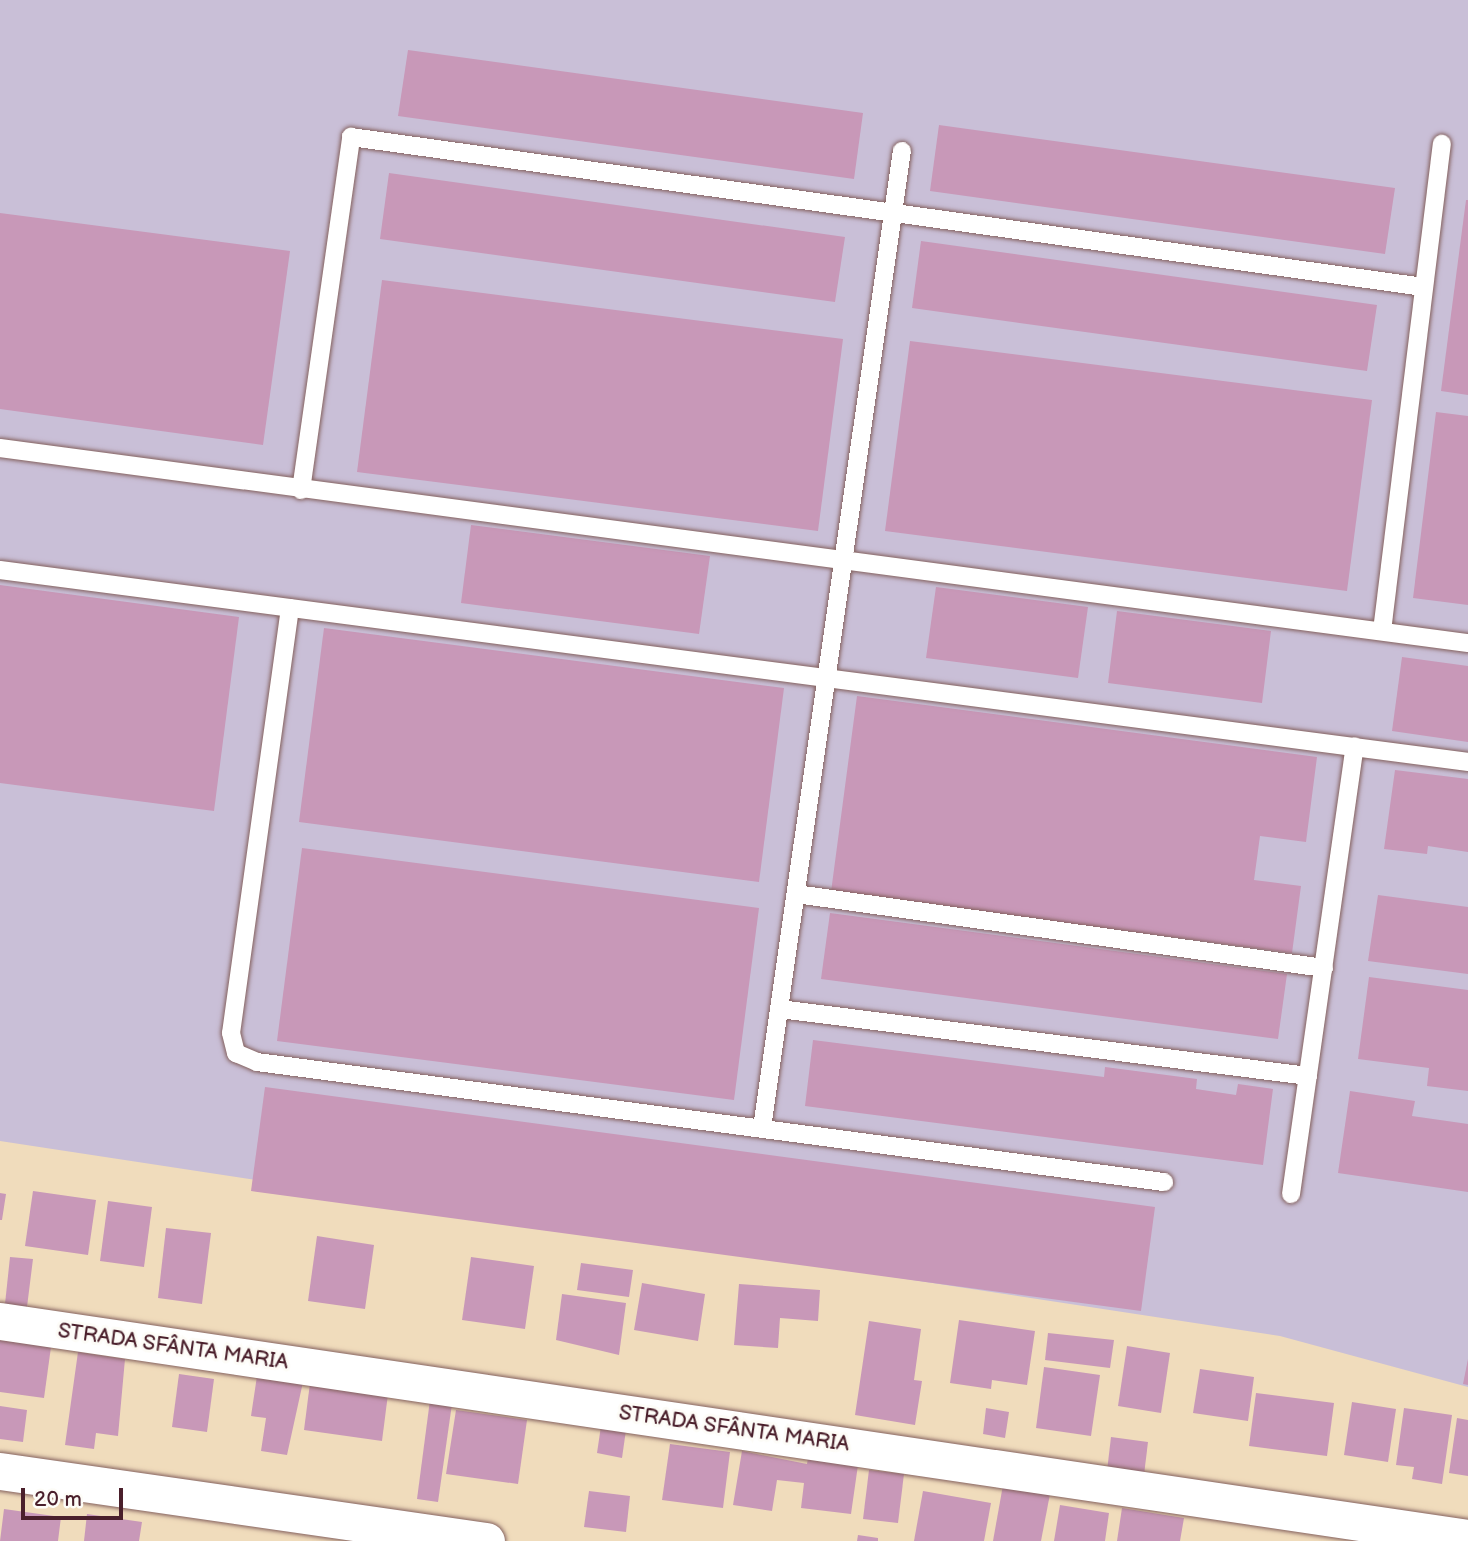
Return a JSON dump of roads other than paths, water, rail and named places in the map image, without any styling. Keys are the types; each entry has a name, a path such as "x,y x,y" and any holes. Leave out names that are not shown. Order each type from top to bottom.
{"street":[{"name":"STRADA SFÂNTA MARIA","path":"0,1321 1468,1538"},
{"path":"0,1471 486,1541"}],"lane":[{"path":"301,490 351,137 1424,287"},
{"path":"1382,631 1442,144"},
{"path":"762,1128 902,151"},
{"path":"0,448 1468,643"},
{"path":"0,570 1468,762"},
{"path":"290,608 231,1033 236,1053 257,1062 1164,1182"},
{"path":"1291,1194 1355,747"},
{"path":"796,894 1324,968"},
{"path":"780,1009 1308,1076"}]}
